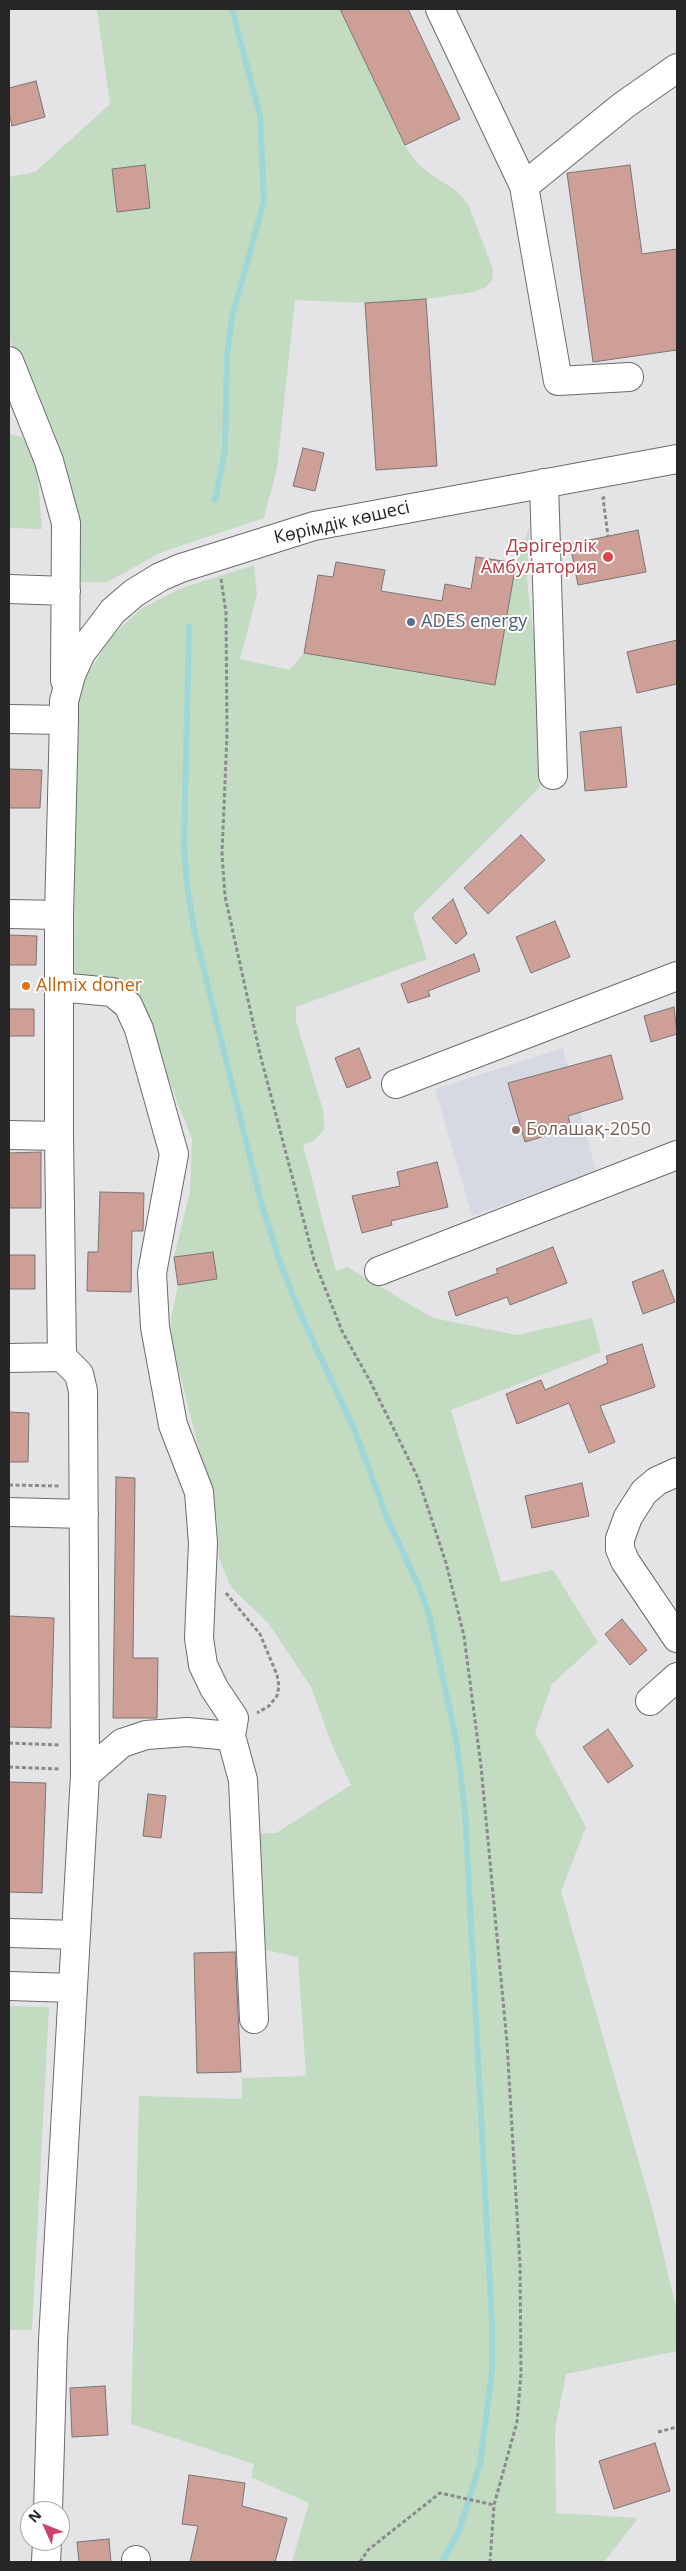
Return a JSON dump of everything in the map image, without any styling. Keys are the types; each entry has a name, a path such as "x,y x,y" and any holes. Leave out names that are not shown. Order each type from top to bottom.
{"street":[{"path":"440,9 524,186 558,381 629,377"},
{"path":"524,186 624,105 677,68"},
{"path":"9,361 20,418 49,460 66,523 66,640 58,987 62,1358"},
{"name":"Көрімдік көшесі","path":"64,711 71,675 96,631 113,611 134,593 160,577 217,556 314,526 677,459"},
{"path":"544,483 553,775"},
{"path":"9,589 66,591"},
{"path":"66,640 72,643 82,643 96,631"},
{"path":"9,719 64,711"},
{"path":"9,914 59,915"},
{"path":"396,1084 677,976"},
{"path":"58,987 112,992 128,1005 139,1029 174,1154 152,1273 156,1327 173,1425 199,1492 204,1543 199,1638 203,1665 233,1727 243,1780 254,2019"},
{"path":"9,1135 59,1136"},
{"path":"378,1271 677,1155"},
{"path":"9,1358 62,1358 79,1374 83,1391 85,1764 53,2340 48,2501"},
{"path":"677,1472 657,1481 637,1500 620,1539 620,1548 625,1561 677,1638"},
{"path":"9,1512 84,1514"},
{"path":"650,1701 677,1677"},
{"path":"85,1764 122,1743 146,1735 233,1727"},
{"path":"9,1934 76,1935"},
{"path":"9,1986 72,1988"}],"path":[{"path":"608,536 603,498 612,496"},
{"path":"217,556 226,613 227,734 223,871 225,896 258,1045 314,1260 342,1331 370,1381 418,1478 446,1563 464,1636 481,1766 506,2033 520,2265 521,2373 517,2422 494,2505 490,2562"},
{"path":"9,1485 84,1486"},
{"path":"221,1588 260,1634 273,1662 279,1686 278,1696 269,1706 233,1727"},
{"path":"9,1743 85,1764"},
{"path":"9,1767 85,1764"},
{"path":"658,2432 677,2427"},
{"path":"360,2562 368,2550 440,2493 494,2505"}],"shaded area":[{"name":"Болашақ-2050","path":"563,1048 596,1171 472,1216 435,1089"}],"green space":[{"path":"97,9 340,9 405,145 416,162 457,191 468,204 493,269 492,280 486,287 473,292 426,299 365,303 295,300 277,468 264,518 162,552 107,582 81,582 77,543 62,470 9,338 9,177 35,172 110,104"},
{"path":"9,434 21,437 29,444 37,467 42,529 10,528"},
{"path":"529,528 527,581 536,656 540,787 413,914 427,959 296,1007 296,1021 323,1110 324,1129 314,1141 303,1145 336,1271 347,1267 433,1318 517,1335 592,1318 601,1352 451,1410 501,1582 553,1570 598,1642 552,1684 535,1732 586,1827 561,1891 653,2211 677,2311 677,2351 566,2374 555,2429 556,2513 638,2518 604,2562 292,2562 309,2503 251,2477 254,2464 131,2424 139,2096 242,2099 242,2078 306,2076 298,1957 252,1947 247,1834 276,1833 351,1785 332,1745 311,1687 269,1624 231,1587 219,1558 217,1519 172,1344 171,1319 178,1285 217,1279 213,1252 174,1257 190,1192 192,1139 138,1002 120,980 74,976 76,703 86,678 110,638 141,609 179,589 254,565 257,595 240,659 290,670 304,653 495,685 516,563"},
{"path":"9,2006 49,2007 32,2330 9,2330"}],"building":[{"path":"340,9 408,9 460,119 405,145"},
{"path":"36,81 45,117 12,126 9,113 9,88"},
{"path":"145,165 150,208 117,212 112,169"},
{"path":"630,165 642,254 677,249 677,350 593,362 567,173"},
{"path":"426,299 437,466 376,470 365,303"},
{"path":"303,448 324,453 315,491 293,486"},
{"path":"638,530 646,572 578,585 570,544"},
{"path":"476,557 516,563 495,685 304,653 318,575 333,577 336,562 385,570 381,591 442,601 445,584 471,589"},
{"path":"677,640 677,684 637,693 627,652"},
{"path":"621,727 627,787 585,791 580,732"},
{"path":"9,769 42,770 40,808 9,808"},
{"path":"521,835 545,860 488,914 464,888"},
{"path":"453,899 467,934 456,944 432,918"},
{"path":"555,921 570,957 531,973 516,937"},
{"path":"9,935 37,936 36,965 9,965"},
{"path":"474,954 480,971 428,991 430,996 408,1003 401,984"},
{"path":"674,1007 677,1034 651,1042 644,1016"},
{"path":"9,1009 34,1009 34,1036 9,1036"},
{"path":"359,1048 371,1078 347,1088 335,1058"},
{"path":"611,1055 623,1099 568,1116 571,1128 525,1142 508,1083"},
{"path":"41,1152 41,1208 9,1208 9,1153"},
{"path":"437,1162 448,1207 391,1221 392,1225 362,1233 352,1196 400,1186 397,1172"},
{"path":"100,1192 144,1193 143,1231 132,1231 131,1292 87,1291 88,1252 98,1252"},
{"path":"553,1247 567,1283 510,1305 507,1297 456,1316 448,1292 498,1273 496,1269"},
{"path":"213,1252 217,1279 178,1285 174,1257"},
{"path":"9,1255 35,1255 35,1289 9,1289"},
{"path":"663,1270 675,1302 643,1314 632,1282"},
{"path":"642,1344 655,1387 600,1406 615,1442 589,1453 569,1403 517,1424 506,1394 541,1380 545,1390 608,1363 606,1356"},
{"path":"9,1412 29,1413 28,1462 9,1462"},
{"path":"116,1477 135,1478 133,1658 158,1658 157,1718 113,1718"},
{"path":"582,1483 589,1516 532,1528 525,1496"},
{"path":"9,1616 54,1618 51,1728 9,1727"},
{"path":"622,1619 647,1650 630,1665 605,1634"},
{"path":"608,1729 633,1766 608,1783 583,1747"},
{"path":"9,1782 46,1783 42,1893 9,1892"},
{"path":"148,1794 166,1796 161,1838 143,1836"},
{"path":"235,1952 241,2072 197,2073 194,1953"},
{"path":"105,2386 108,2435 72,2437 70,2388"},
{"path":"655,2443 670,2491 614,2509 599,2461"},
{"path":"189,2475 245,2483 242,2506 287,2518 275,2562 190,2562 198,2526 182,2524"},
{"path":"109,2539 111,2562 79,2562 77,2542"}],"waterway":[{"path":"215,500 225,450 227,356 232,317 264,201 260,116 232,9"},
{"path":"189,627 184,845 187,886 195,934 261,1202 282,1268 300,1313 355,1431 387,1518 420,1589 430,1618 457,1744 465,1811 492,2324 492,2370 480,2464 459,2531 442,2562"}],"place":[{"name":"Дәрігерлік Амбулатория","path":"608,557"},
{"name":"ADES energy","path":"411,622"},
{"name":"Allmix doner","path":"26,986"},
{"name":"Болашақ-2050","path":"516,1130"}]}
